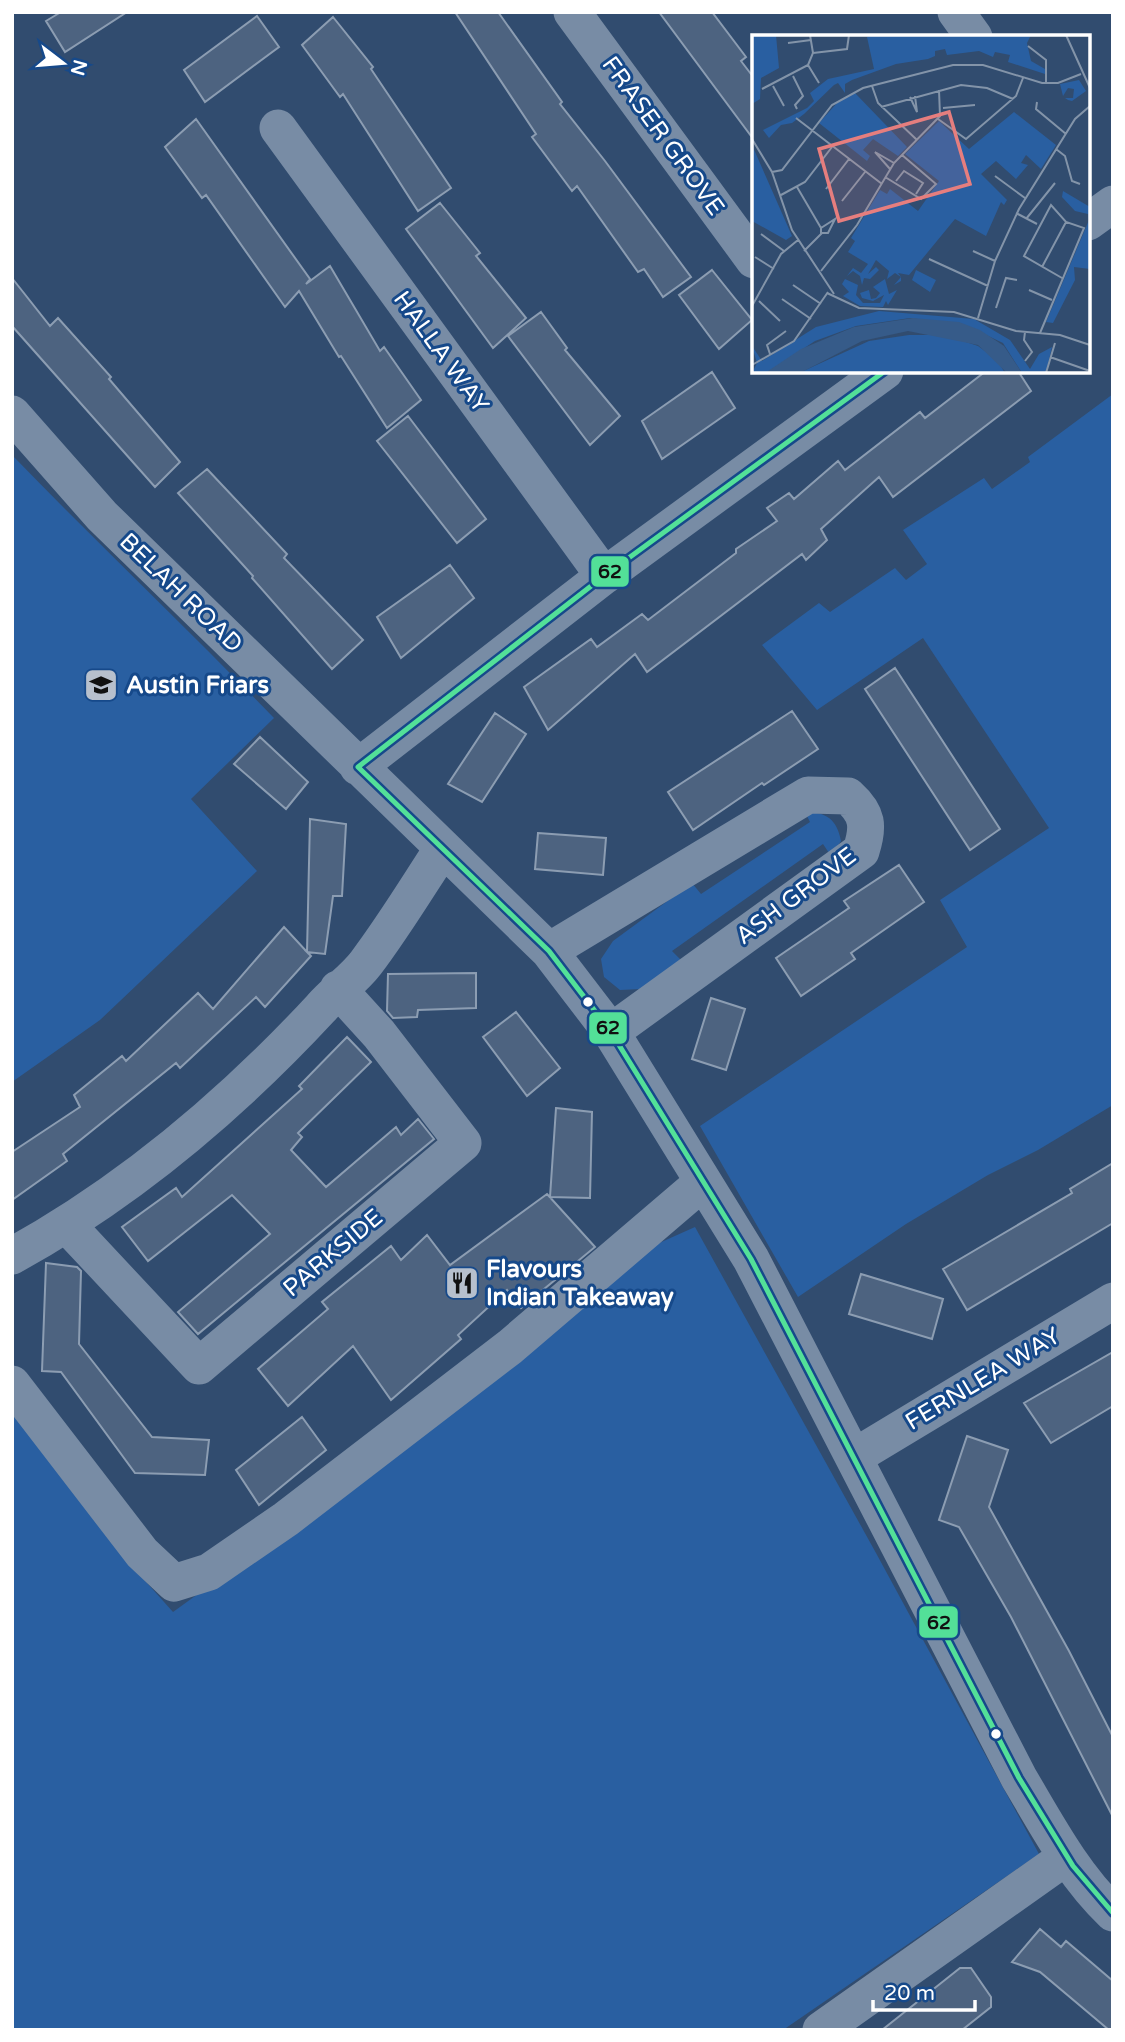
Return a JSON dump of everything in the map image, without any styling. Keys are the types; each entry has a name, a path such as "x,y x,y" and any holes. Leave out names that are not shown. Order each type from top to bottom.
{"street":[{"name":"FRASER GROVE","path":"572,12 752,257"},
{"path":"956,12 973,35"},
{"name":"HALLA WAY","path":"278,128 604,576"},
{"path":"358,767 604,576 844,383 879,373"},
{"name":"BELAH ROAD","path":"12,414 102,516 549,951 611,1032 751,1259 1019,1778 1066,1857 1097,1898 1113,1913"},
{"name":"ASH GROVE","path":"549,951 808,796 848,796 859,806 866,821 861,851 611,1032"},
{"path":"12,1256 67,1225 152,1164 220,1107 365,965 443,848"},
{"name":"PARKSIDE","path":"67,1225 200,1366 463,1143 379,1034 338,989"},
{"path":"12,1384 142,1553 174,1583 209,1572 286,1519 510,1347 703,1182"},
{"name":"FERNLEA WAY","path":"854,1457 1113,1301"},
{"path":"821,2030 1066,1857"}],"shaded area":[{"path":"1113,394 1113,1105 906,1224 798,1297 700,1126 967,947 940,900 1049,828 923,638 817,710 762,645 819,603 830,612 895,568 906,580 927,564 903,530 984,478 992,489 1030,462 1028,457"},
{"path":"12,455 274,718 191,799 257,871 100,1020 12,1082"},
{"path":"805,812 825,815 837,827 841,841 831,856 823,844 672,951 681,960 641,989 620,990 604,977 601,959 613,941 692,883 701,894 810,822"},
{"path":"695,1227 1039,1854 783,2030 12,2030 12,1411 121,1554 173,1612 374,1467 648,1248"}],"building":[{"path":"61,12 127,12 65,52 46,21"},
{"path":"455,12 498,12 562,102 560,104 691,277 663,297 644,269 638,272 577,186 572,191 532,137 536,134"},
{"path":"659,12 712,12 746,57 741,61 752,75 752,137"},
{"path":"257,16 279,47 205,102 184,70"},
{"path":"333,17 373,67 371,69 451,188 418,211 343,94 340,97 302,45"},
{"path":"196,119 310,279 306,284 330,266 380,351 384,347 421,400 387,428 299,291 285,307 206,195 202,198 165,147"},
{"path":"440,203 480,253 476,256 526,318 493,348 406,229"},
{"path":"712,270 752,320 719,349 679,295"},
{"path":"12,278 50,326 58,318 111,377 109,379 180,462 155,487 12,326"},
{"path":"541,312 567,348 565,350 620,416 590,445 508,336"},
{"path":"712,372 735,408 662,459 642,421"},
{"path":"983,373 1019,373 1031,391 893,497 879,477 821,529 827,540 806,560 802,554 647,672 635,654 548,730 524,687 591,639 597,647 642,614 648,620 736,553 736,549 777,521 767,508 789,493 794,499 838,461 845,470 920,412 925,418"},
{"path":"408,416 486,519 457,543 377,441"},
{"path":"207,469 287,554 284,558 363,640 332,669 178,493"},
{"path":"450,565 474,598 401,658 377,617"},
{"path":"895,668 1000,829 970,850 865,689"},
{"path":"792,711 818,749 693,830 668,792"},
{"path":"495,713 526,734 482,802 448,784"},
{"path":"260,737 308,782 286,809 234,764"},
{"path":"310,819 346,824 342,896 333,896 325,954 307,952"},
{"path":"538,833 606,838 603,875 535,869"},
{"path":"899,865 924,902 851,953 855,959 801,996 776,958 849,908 844,901"},
{"path":"284,927 311,956 265,1007 256,997 180,1068 176,1063 63,1154 67,1161 12,1200 12,1152 80,1107 74,1095 122,1056 126,1061 198,993 213,1009"},
{"path":"476,973 476,1008 418,1010 417,1017 393,1018 387,1011 388,974"},
{"path":"711,998 745,1009 726,1070 692,1059"},
{"path":"516,1012 560,1068 527,1096 483,1037"},
{"path":"347,1037 371,1062 298,1133 302,1137 291,1150 326,1187 396,1127 401,1135 418,1119 434,1139 198,1334 178,1312 270,1234 232,1195 148,1261 122,1227 176,1188 182,1197 302,1089 299,1086"},
{"path":"556,1108 592,1112 590,1198 550,1197"},
{"path":"1113,1163 1113,1223 967,1310 943,1269 1072,1193 1070,1189"},
{"path":"547,1194 595,1247 521,1308 507,1290 458,1335 461,1339 391,1400 353,1346 288,1406 258,1369 328,1309 322,1302 391,1246 401,1260 427,1235 450,1265"},
{"path":"46,1263 77,1267 81,1271 79,1344 152,1437 209,1440 205,1475 135,1473 61,1372 42,1371"},
{"path":"861,1274 943,1299 932,1339 849,1314"},
{"path":"1113,1352 1113,1406 1051,1443 1024,1403"},
{"path":"302,1417 326,1450 259,1505 236,1470"},
{"path":"967,1436 1008,1450 989,1507 1113,1737 1113,1817 1011,1617 959,1527 939,1520"},
{"path":"1040,1929 1061,1947 1066,1941 1113,1981 1113,2030 1109,2030 1040,1972 1012,1962"},
{"path":"960,1968 971,1968 991,1997 991,2007 962,2030 882,2030"}],"transit line":[{"name":"62","path":"882,373 604,576 358,767 549,951 611,1032 751,1259 1019,1778 1073,1866 1113,1913"}],"place":[{"name":"Austin Friars","path":"101,685"},
{"name":"Flavours Indian Takeaway","path":"462,1283"}]}
